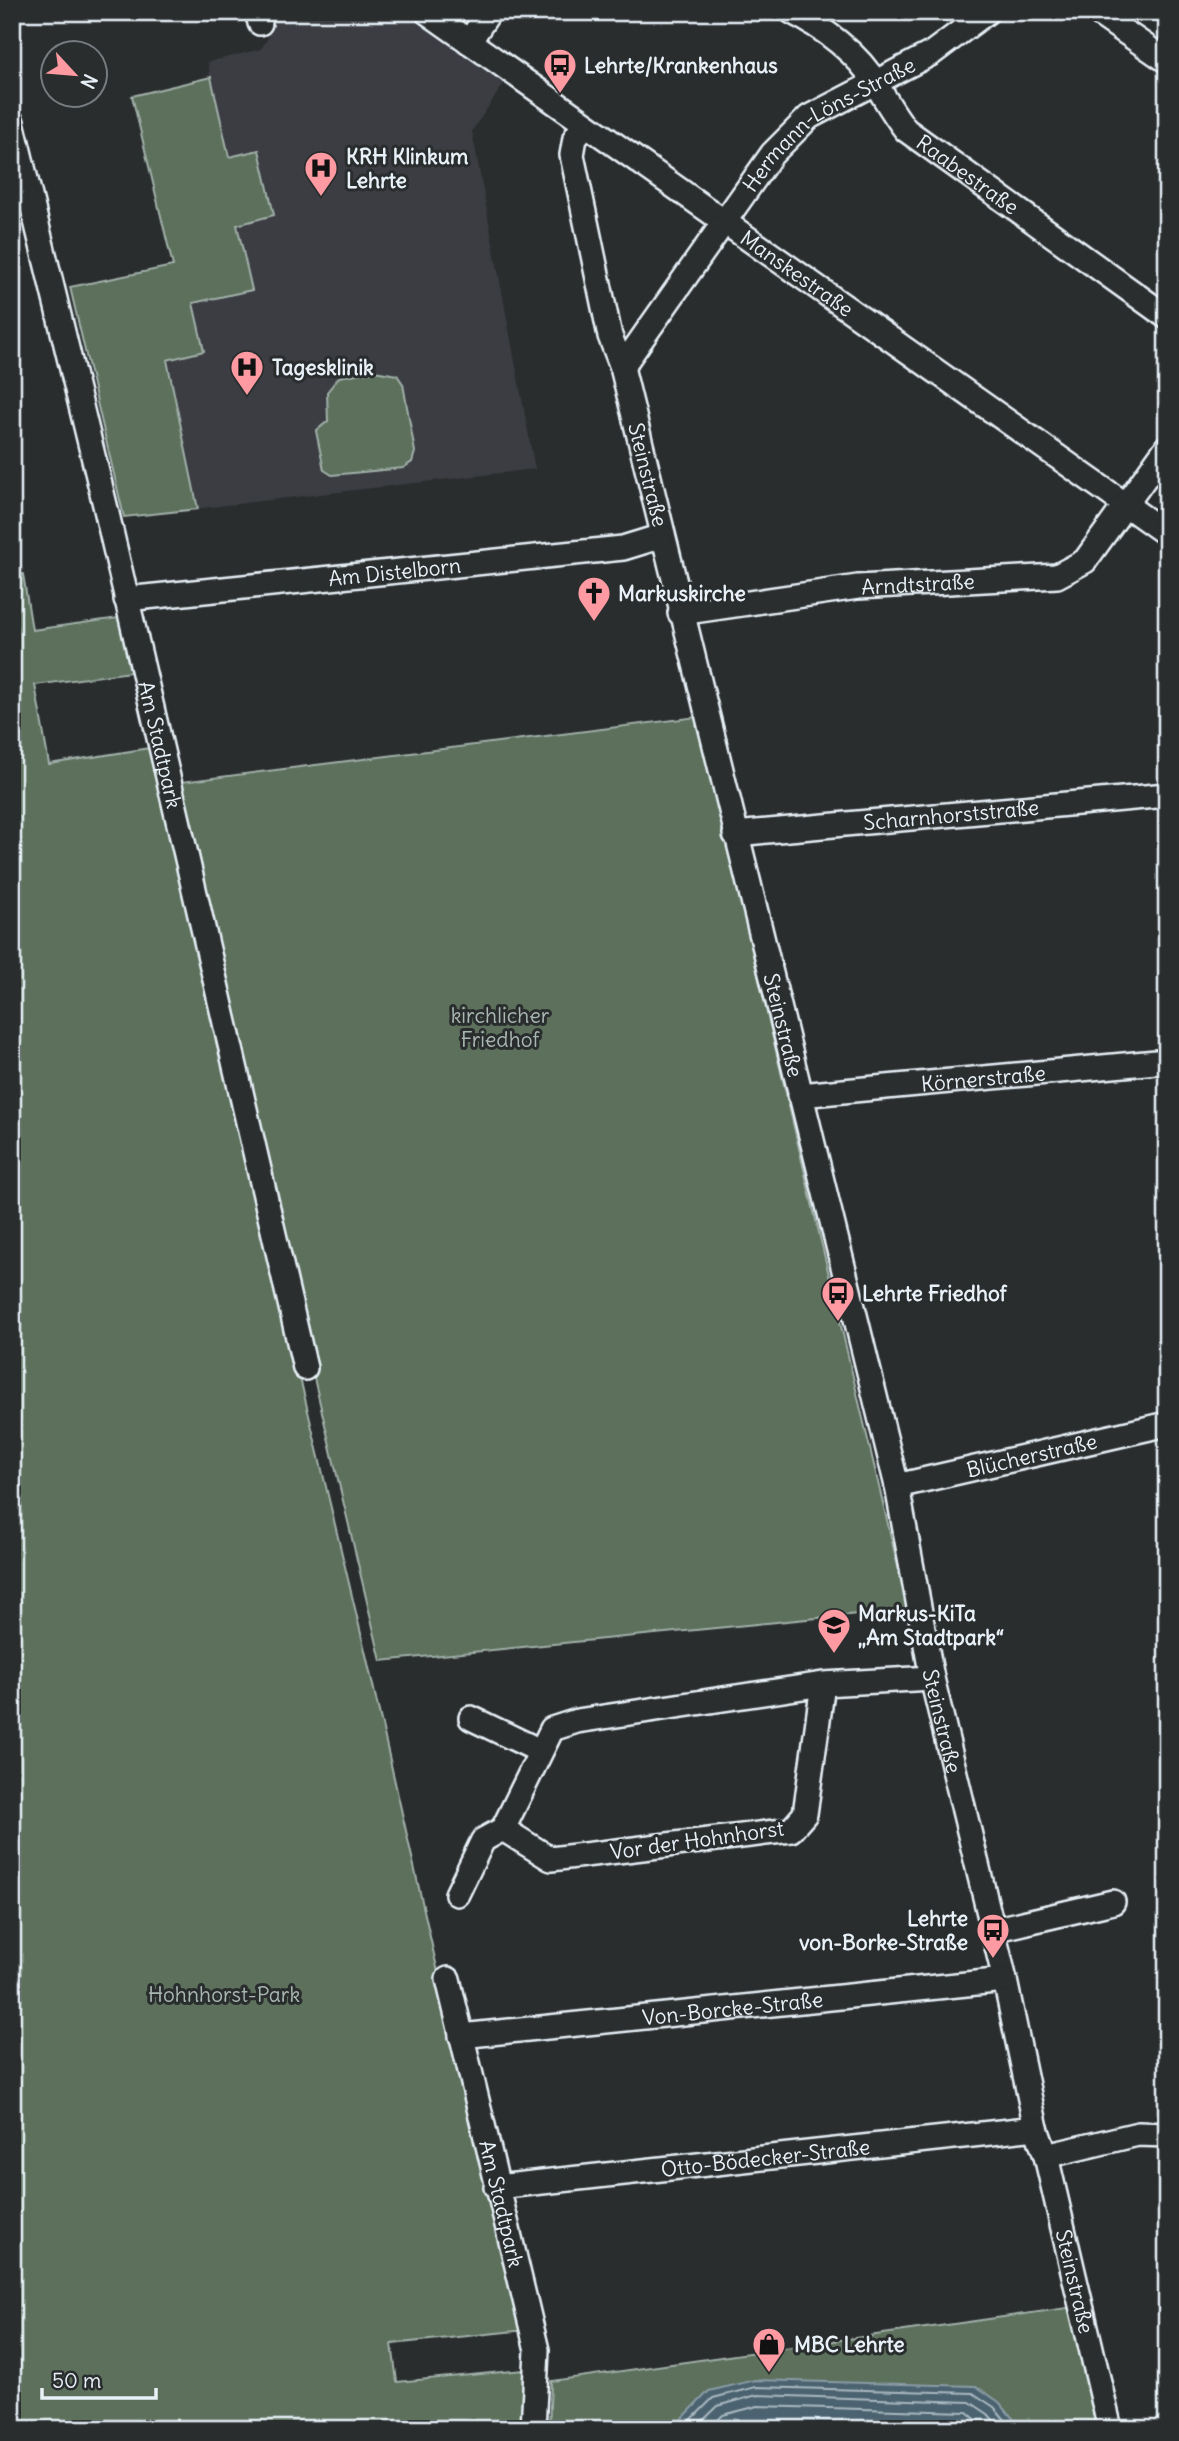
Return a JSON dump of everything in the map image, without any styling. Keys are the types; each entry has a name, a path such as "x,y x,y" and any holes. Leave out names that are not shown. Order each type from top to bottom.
{"street":[{"name":"Manskestraße","path":"426,12 1167,534"},
{"path":"469,42 489,12"},
{"name":"Raabestraße","path":"792,12 809,21 846,51 875,82 886,104 906,130 1167,317"},
{"name":"Hermann-Löns-Straße","path":"622,367 772,153 809,117 932,53 987,12"},
{"path":"1096,12 1167,61"},
{"name":"Am Stadtpark","path":"12,122 305,1368"},
{"name":"Steinstraße","path":"584,125 575,138 572,155 610,336 622,367 680,613 897,1486 932,1678 1005,1980 1036,2128 1110,2429"},
{"name":"Arndtstraße","path":"680,613 858,587 1056,576 1085,561 1167,447"},
{"name":"Am Distelborn","path":"126,599 622,548 662,536"},
{"name":"Scharnhorststraße","path":"735,834 1167,795"},
{"name":"Körnerstraße","path":"800,1094 1167,1061"},
{"name":"Blücherstraße","path":"897,1486 1167,1424"},
{"path":"457,1894 483,1840 503,1829 552,1729 577,1721 823,1684 932,1678"},
{"name":"Vor der Hohnhorst","path":"503,1829 551,1859 791,1830 805,1814 823,1684"},
{"path":"471,1718 540,1751"},
{"path":"993,1930 1113,1902"},
{"name":"Am Stadtpark","path":"448,1979 537,2350 533,2429"},
{"name":"Von-Borcke-Straße","path":"461,2036 1005,1980"},
{"name":"Otto-Bödecker-Straße","path":"496,2188 1036,2128"},
{"path":"1045,2156 1138,2134 1167,2135"}],"shaded area":[{"name":"KRH Klinkum Lehrte","path":"263,12 401,12 507,79 472,131 535,469 124,517 70,287 173,266 132,96 210,77 208,62 261,49 269,36"}],"green space":[{"path":"211,77 229,157 259,150 274,215 237,225 252,290 193,303 204,351 167,360 198,509 124,517 70,287 173,266 132,96"},
{"path":"374,371 397,375 403,384 415,452 412,462 403,468 332,475 324,470 316,431 328,421 327,392 339,377"},
{"name":"Hohnhorst-Park","path":"23,574 32,630 118,618 131,672 35,685 49,764 150,748 367,1659 487,2188 535,2329 392,2344 397,2382 524,2370 529,2394 528,2429 12,2429 12,575"},
{"name":"kirchlicher Friedhof","path":"697,717 908,1609 381,1661 173,783"},
{"path":"1074,2307 1101,2429 549,2429 551,2381"}],"water":[{"path":"755,2380 976,2386 999,2402 1022,2429 672,2429 709,2391"}],"place":[{"name":"Lehrte/Krankenhaus","path":"560,95"},
{"name":"KRH Klinkum Lehrte","path":"321,198"},
{"name":"Tagesklinik","path":"247,397"},
{"name":"Markuskirche","path":"594,623"},
{"name":"Lehrte Friedhof","path":"838,1323"},
{"name":"Markus-KiTa „Am Stadtpark“","path":"834,1655"},
{"name":"Lehrte von-Borke-Straße","path":"993,1960"},
{"name":"MBC Lehrte","path":"769,2374"}]}
